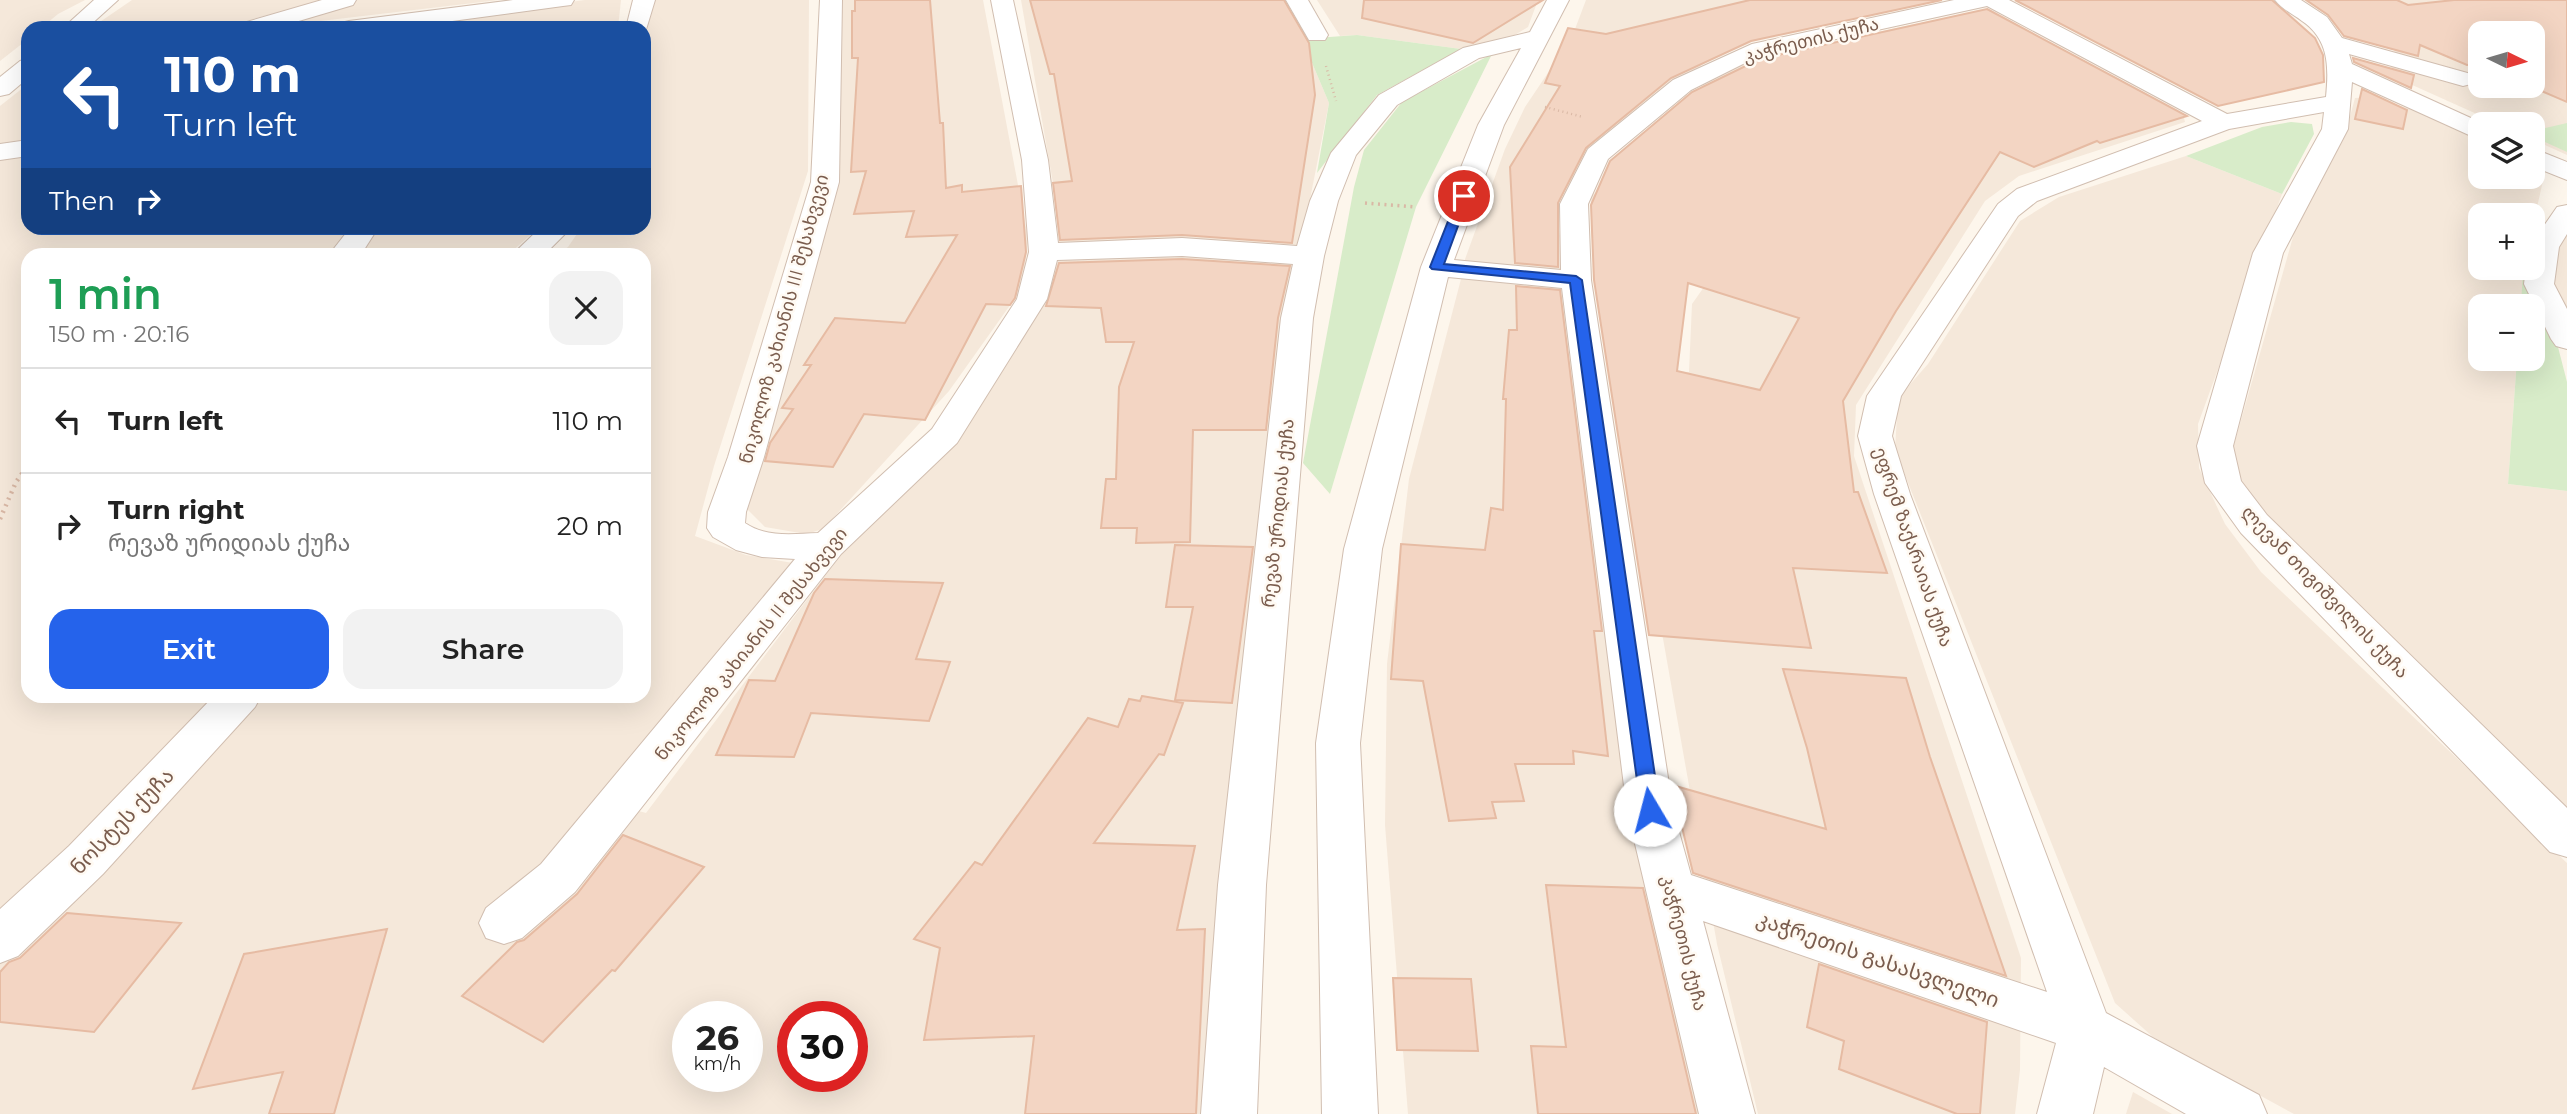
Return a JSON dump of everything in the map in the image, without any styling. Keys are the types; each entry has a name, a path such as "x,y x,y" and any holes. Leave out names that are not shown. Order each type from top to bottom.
{"street":[{"path":"82,21 107,0"},
{"path":"274,21 345,0"},
{"path":"402,21 563,0"},
{"path":"639,21 644,0"},
{"name":"ნიკოლოზ კახიანის III შესახვევი","path":"828,545 784,548 742,541 726,528 727,512 746,457 825,182 831,0"},
{"name":"ნიკოლოზ კახიანის II შესახვევი","path":"504,923 558,878 828,545 945,436 1032,299 1044,252 1035,160 1002,0"},
{"path":"1297,0 1317,35"},
{"path":"1350,1114 1338,743 1363,549 1436,267 1491,125 1558,0"},
{"name":"კაჭრეთის ქუჩა","path":"1727,1114 1650,810 1576,280 1574,204 1597,155 1682,85 1752,51 1984,0"},
{"path":"1993,0 2223,122"},
{"path":"2286,0 2319,22 2334,43 2340,85 2468,128"},
{"name":"რევაზ ურიდიას ქუჩა","path":"1229,1114 1243,872 1297,318 1309,256 1324,201 1344,153 1388,100 1472,52 1540,36"},
{"path":"2334,43 2463,79"},
{"path":"0,89 21,72"},
{"name":"ეფრემ ზაქარაიას ქუჩა","path":"2086,1029 1892,494 1875,436 1884,396 2008,210 2027,195 2223,122 2340,85"},
{"name":"ლევან თიგიშვილის ქუჩა","path":"2340,85 2336,129 2268,253 2215,446 2224,483 2253,524 2567,838"},
{"path":"0,152 21,149"},
{"path":"2545,162 2567,172"},
{"path":"2567,213 2544,247 2539,284 2567,339"},
{"path":"534,248 549,235"},
{"path":"1044,252 1182,247 1309,256"},
{"path":"1436,267 1576,280"},
{"name":"ნოსტეს ქუჩა","path":"0,941 86,860 233,703"},
{"name":"კაჭრეთის გასასვლელი","path":"1670,889 2086,1029 2239,1114"},
{"path":"2065,1114 2086,1029"}],"path":[{"path":"1317,35 1338,104"},
{"path":"1538,105 1628,130"},
{"path":"0,519 21,475"}],"shaded area":[{"path":"0,0 85,0 50,21 21,21 21,44 0,61"},
{"path":"132,0 323,0 246,21 101,21"},
{"path":"353,0 499,0 320,21 284,21"},
{"path":"585,0 621,0 619,21 428,21"},
{"path":"652,0 809,0 808,171 714,466 695,536 746,555 799,564 602,801 646,813 852,540 1043,299 1060,255 1053,183 1021,0 1281,0 1302,39 1329,103 1298,260 1221,1114 0,1114 0,958 254,703 651,703 651,248 567,248 576,235 651,235 651,21 649,21"},
{"path":"837,0 983,0 1028,238 1023,287 949,391 823,529 806,534 765,527 746,508 813,258 839,175"},
{"path":"1317,0 1538,0 1528,27 1513,36 1461,49 1357,35 1340,36"},
{"path":"1586,0 1932,0 1724,47 1593,153 1554,205 1567,271 1464,262 1505,149 1525,107 1572,37"},
{"path":"2311,0 2567,0 2567,155 2545,145 2545,112 2472,112 2390,75 2397,37"},
{"path":"1977,11 1994,15 2183,114 2185,122 2019,176 1985,201 1856,405 1854,456 2021,958 2020,1070 2015,1114 1758,1114 1717,944 1615,367 1689,372 1692,304 1704,287 1694,282 1598,274 1591,233 1591,197 1709,79 1754,58"},
{"path":"21,90 21,144 0,147 0,106"},
{"path":"2371,97 2426,114 2468,133 2468,189 2541,189 2538,203 2468,203 2468,280 2523,280 2522,294 2468,294 2468,371 2516,371 2508,484 2567,491 2567,811 2254,504 2230,459 2295,230 2346,131 2355,98"},
{"path":"21,153 21,235 530,235 516,248 21,248 21,703 207,703 157,768 0,915 0,156"},
{"path":"2186,156 2282,194 2198,424 2199,468 2225,524 2261,572 2567,863 2567,1114 2294,1114 2153,1037 2115,1003 1895,450 1898,398 1928,364 2020,221 2059,197"},
{"path":"2567,226 2567,316 2552,288 2563,229"},
{"path":"1461,279 1569,287 1726,1114 1408,1114 1385,825 1387,664 1409,479"},
{"path":"2133,1092 2172,1114 2126,1114"}],"green space":[{"path":"1357,35 1461,49 1377,95 1317,173 1329,103 1302,39"},
{"path":"1492,54 1416,207 1330,494 1303,463 1354,187 1364,150 1402,102"},
{"path":"2291,122 2312,124 2314,134 2282,194 2186,156 2262,127"},
{"path":"2567,123 2567,152 2545,142 2545,128"},
{"path":"2522,280 2528,280 2534,294 2522,294"},
{"path":"2545,318 2558,347 2567,382 2567,491 2508,484 2516,371 2545,371"}],"building":[{"path":"855,0 930,0 940,123 943,123 946,188 962,185 962,192 1021,186 1026,252 1015,298 1010,305 986,304 925,420 864,414 833,467 765,461 770,443 793,409 782,408 811,365 804,365 835,318 905,323 957,235 906,237 914,211 854,214 866,171 851,172 858,58 852,58 852,11 855,11"},
{"path":"1030,0 1284,0 1309,43 1315,95 1292,243 1182,235 1060,240 1053,183 1072,181 1054,74 1050,74"},
{"path":"1364,0 1543,0 1473,43 1362,18"},
{"path":"1750,0 1942,0 1751,41 1671,78 1586,148 1558,203 1558,267 1515,263 1510,167 1560,86 1545,83 1568,28 1606,34"},
{"path":"2015,0 2272,0 2315,38 2323,55 2324,82 2218,106"},
{"path":"2306,0 2397,0 2408,5 2454,0 2567,0 2567,102 2545,92 2545,21 2468,21 2467,65 2420,45 2418,56 2344,36 2328,15"},
{"path":"1987,9 2187,116 2100,143 2097,141 2034,167 2000,152 1896,311 1843,401 1854,492 1858,492 1887,573 1793,568 1811,648 1649,635 1594,280 1591,205 1610,161 1692,92 1760,59","holes":["1688,283 1799,318 1760,390 1677,371"]},
{"path":"2353,58 2414,75 2411,88 2354,62"},
{"path":"2362,89 2407,110 2403,129 2355,119"},
{"path":"1182,259 1290,266 1278,318 1266,430 1193,430 1190,542 1136,543 1137,528 1101,528 1106,479 1116,479 1119,387 1134,342 1106,342 1101,308 1046,306 1059,263"},
{"path":"1516,286 1560,290 1602,631 1594,631 1608,756 1573,751 1574,764 1515,764 1524,801 1492,802 1496,818 1449,821 1423,681 1391,679 1401,544 1485,550 1491,508 1503,510 1506,399 1503,399 1509,330 1517,330"},
{"path":"1175,545 1253,547 1232,703 1175,700 1193,607 1166,607"},
{"path":"825,579 943,583 916,659 950,662 929,721 811,713 794,757 716,755 749,680 775,681 814,593"},
{"path":"1783,669 1906,678 1930,757 2006,976 1693,873 1672,785 1826,829 1807,748"},
{"path":"1142,696 1183,703 1164,755 1159,754 1094,843 1195,846 1177,930 1205,929 1196,1114 1025,1114 1034,1036 924,1040 940,948 914,939 975,862 982,865 1088,718 1118,727 1129,699 1140,701"},
{"path":"623,835 704,867 615,971 612,970 543,1042 462,996 517,942 524,940 577,894"},
{"path":"1546,885 1643,888 1696,1114 1538,1114 1531,1046 1566,1047"},
{"path":"67,913 181,923 94,1032 0,1022 0,972 9,962 20,958"},
{"path":"387,929 334,1114 269,1114 283,1072 193,1089 244,954"},
{"path":"1819,964 1987,1022 1980,1114 1957,1114 1839,1069 1844,1041 1807,1027"},
{"path":"1393,978 1471,979 1478,1051 1397,1050"}],"route":[{"path":"1464,196 1436,267 1576,280 1650,810"}]}
